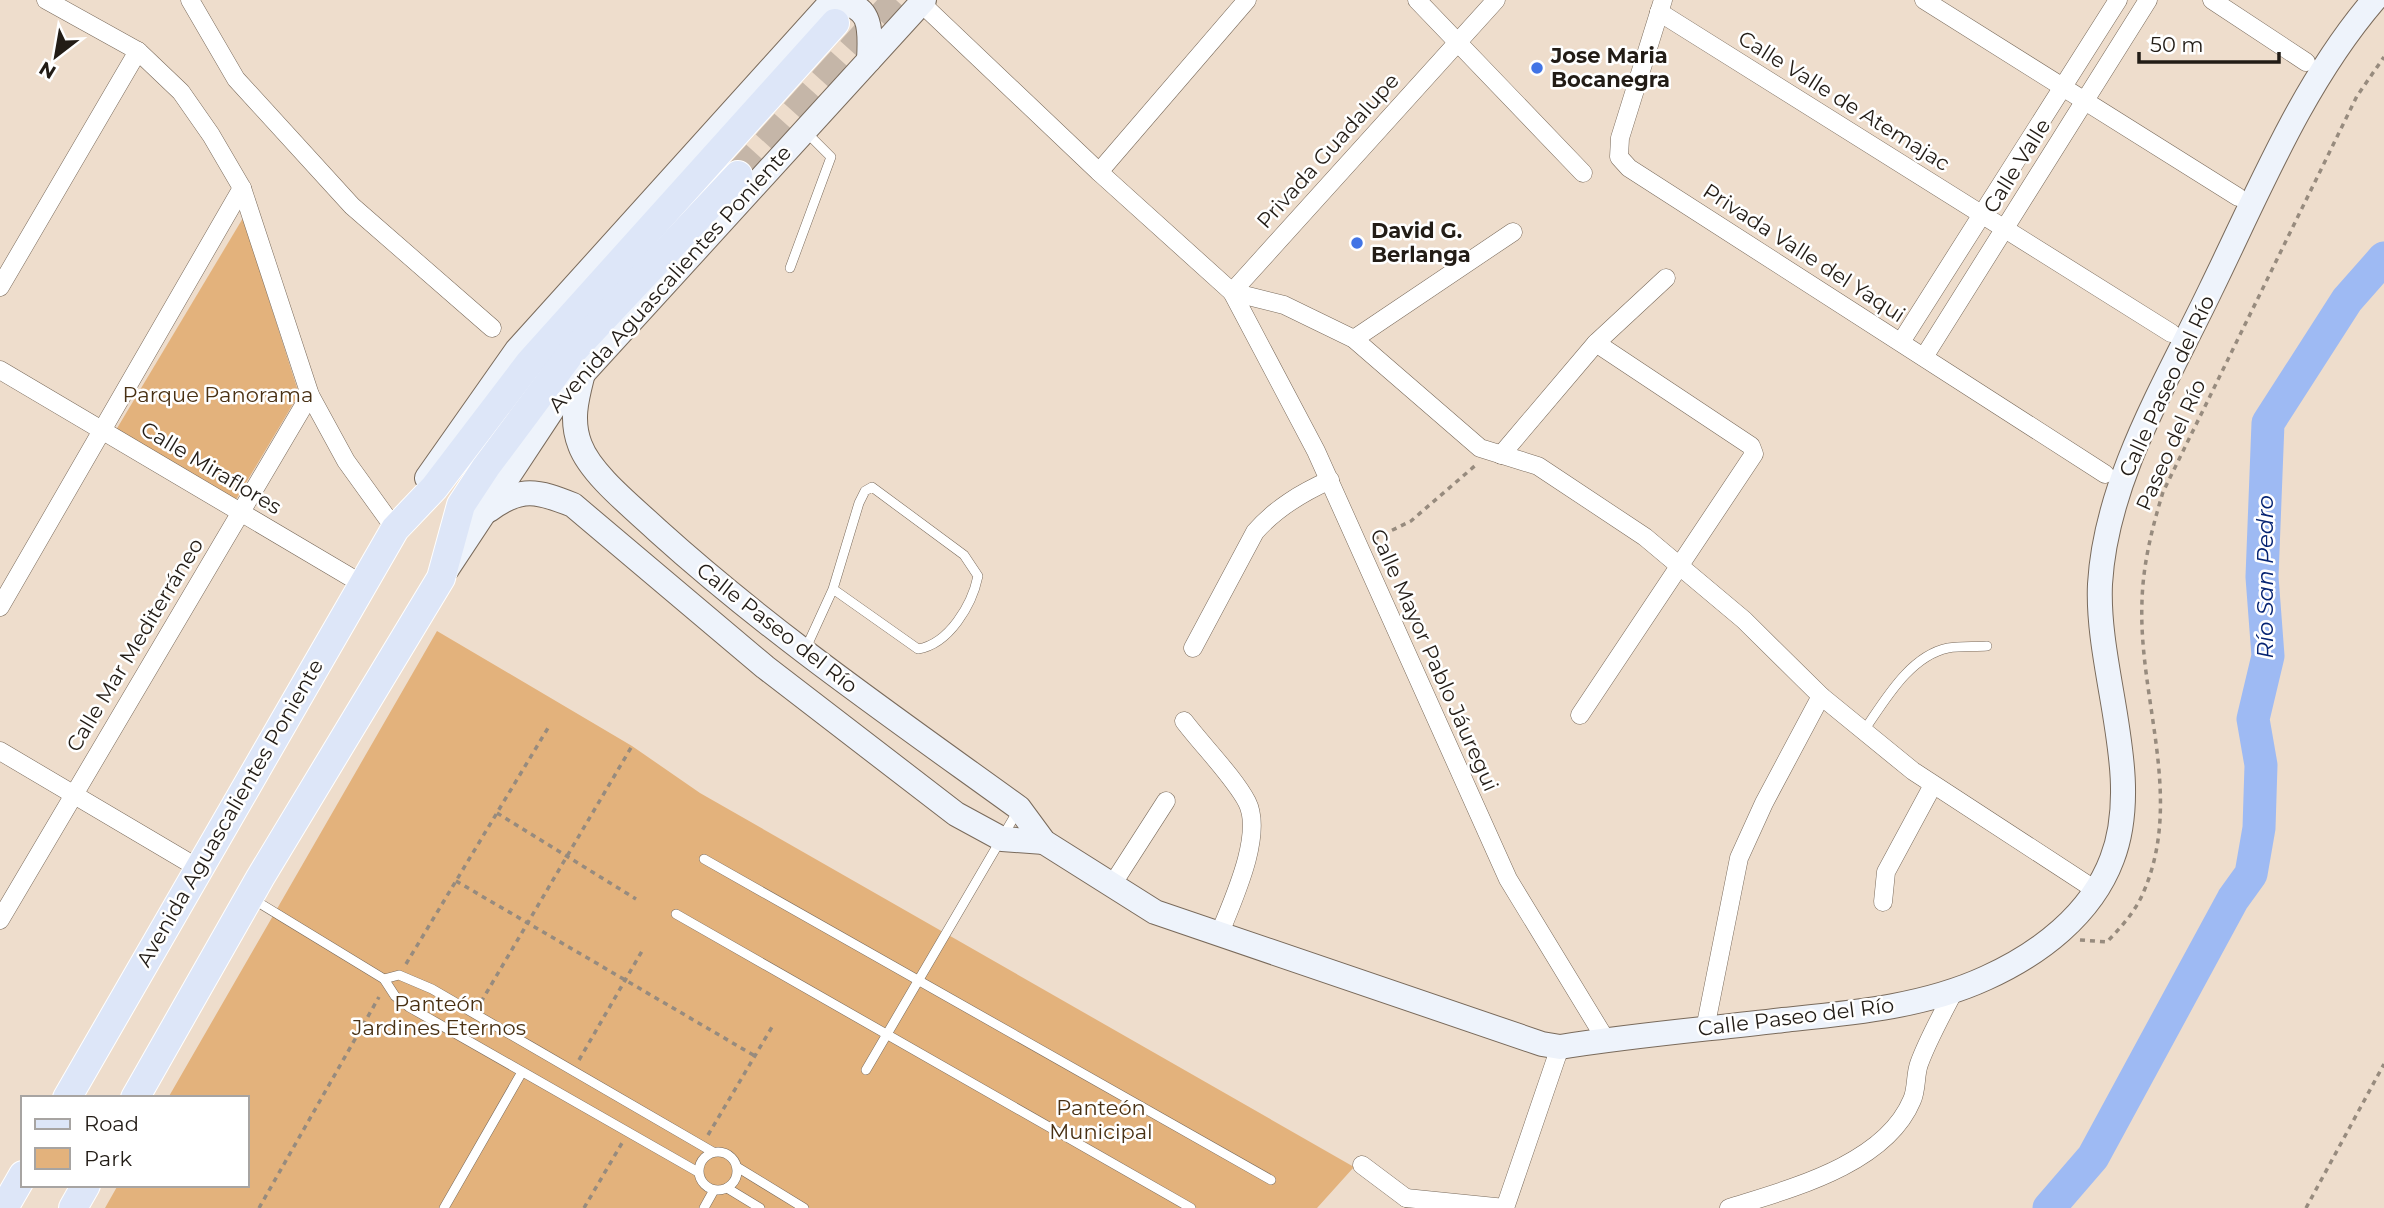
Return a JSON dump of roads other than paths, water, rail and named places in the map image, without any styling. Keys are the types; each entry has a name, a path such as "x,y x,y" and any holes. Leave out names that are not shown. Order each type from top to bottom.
{"main road":[{"name":"Avenida Aguascalientes Poniente","path":"68,1096 395,529 434,488 530,362 833,9"},
{"name":"Avenida Aguascalientes Poniente","path":"136,1096 249,897 441,578 461,505 549,378 738,175"},
{"path":"4,1208 21,1178"},
{"path":"73,1208 85,1187"}],"street":[{"path":"46,0 138,51 181,92 212,135 242,188 310,395 346,461 395,529"},
{"path":"190,0 236,79 352,206 492,328"},
{"path":"1099,172 1247,0"},
{"path":"1417,0 1583,173"},
{"name":"Privada Guadalupe","path":"1232,292 1496,0"},
{"path":"1924,0 2238,197"},
{"name":"Calle Valle","path":"1901,342 2118,0"},
{"name":"Calle Valle","path":"1924,357 2148,0"},
{"path":"2212,0 2306,62"},
{"name":"Calle Paseo del Río","path":"583,373 573,411 580,446 597,472 708,575 804,653 1019,808 1044,842 1156,912 1542,1044 1560,1047 1865,1012 1954,991 1989,977 2054,937 2097,891 2113,857 2123,795 2101,626 2100,585 2104,547 2122,486 2141,436 2322,69 2374,0"},
{"path":"921,1 1099,172 1232,292 1284,305 1354,340 1480,448 1538,466 1681,565 1745,620 1821,696 1863,732 1933,785 2097,891"},
{"name":"Avenida Aguascalientes Poniente","path":"441,578 525,446 583,373 921,1"},
{"path":"833,9 849,4 866,18 870,28 869,60"},
{"name":"Calle Valle de Atemajac","path":"1661,6 2171,334"},
{"name":"Privada Valle del Yaqui","path":"1661,6 1619,138 1619,156 1629,168 2105,474"},
{"path":"0,287 138,51"},
{"path":"0,607 242,188"},
{"path":"1354,340 1513,232"},
{"path":"1495,454 1596,343 1666,278"},
{"name":"Calle Mayor Pablo Jáuregui","path":"1232,292 1330,480 1508,879 1605,1040"},
{"path":"1580,715 1755,454 1754,450 1596,343"},
{"name":"Calle Miraflores","path":"0,370 362,584"},
{"name":"Calle Mar Mediterráneo","path":"0,919 310,395"},
{"path":"1193,648 1255,532 1269,517 1302,493 1330,480"},
{"name":"Calle Paseo del Río","path":"484,514 509,495 544,493 573,505 830,718 956,814 1002,839 1044,842"},
{"path":"1705,1029 1739,858 1764,803 1821,696"},
{"path":"1184,722 1248,803 1254,828 1238,887 1219,935"},
{"path":"0,751 198,868"},
{"path":"1883,902 1886,873 1933,785"},
{"path":"1112,885 1166,801"},
{"path":"1729,1208 1813,1181 1877,1143 1900,1123 1913,1098 1918,1066 1954,991"},
{"path":"1362,1165 1401,1203 1505,1208 1560,1047"}],"lane":[{"path":"790,268 831,158 804,130"},
{"path":"804,653 833,589 859,503 865,491 872,487 964,555 978,576 975,591 948,634 933,646 918,649 833,589"},
{"path":"1863,732 1896,684 1921,663 1946,648 1987,646"},
{"path":"866,1070 1019,808"},
{"path":"704,859 1270,1180"},
{"path":"249,897 384,979 395,996 410,1007 698,1172 703,1184 715,1190 727,1188 735,1179 737,1167"},
{"path":"676,914 888,1032 1191,1208"},
{"path":"384,979 399,975 413,979 702,1146 713,1152 726,1153 737,1167 804,1208"},
{"path":"444,1208 522,1072"},
{"path":"698,1172 702,1159 713,1152"},
{"path":"727,1188 760,1208"},
{"path":"704,1208 715,1190"}],"waterway":[{"name":"Río San Pedro","path":"2049,1208 2093,1157 2233,899 2251,874 2259,828 2261,765 2253,719 2268,656 2262,577 2268,423 2347,300 2384,258"}],"tunnel":[{"path":"738,175 896,0"}],"place":[{"name":"Jose Maria Bocanegra","path":"1537,68"},
{"name":"David G. Berlanga","path":"1357,243"}],"park label":[{"name":"Parque Panorama","path":"218,395"},
{"name":"Panteón Jardines Eternos","path":"439,1016"},
{"name":"Panteón Municipal","path":"1101,1120"}]}
